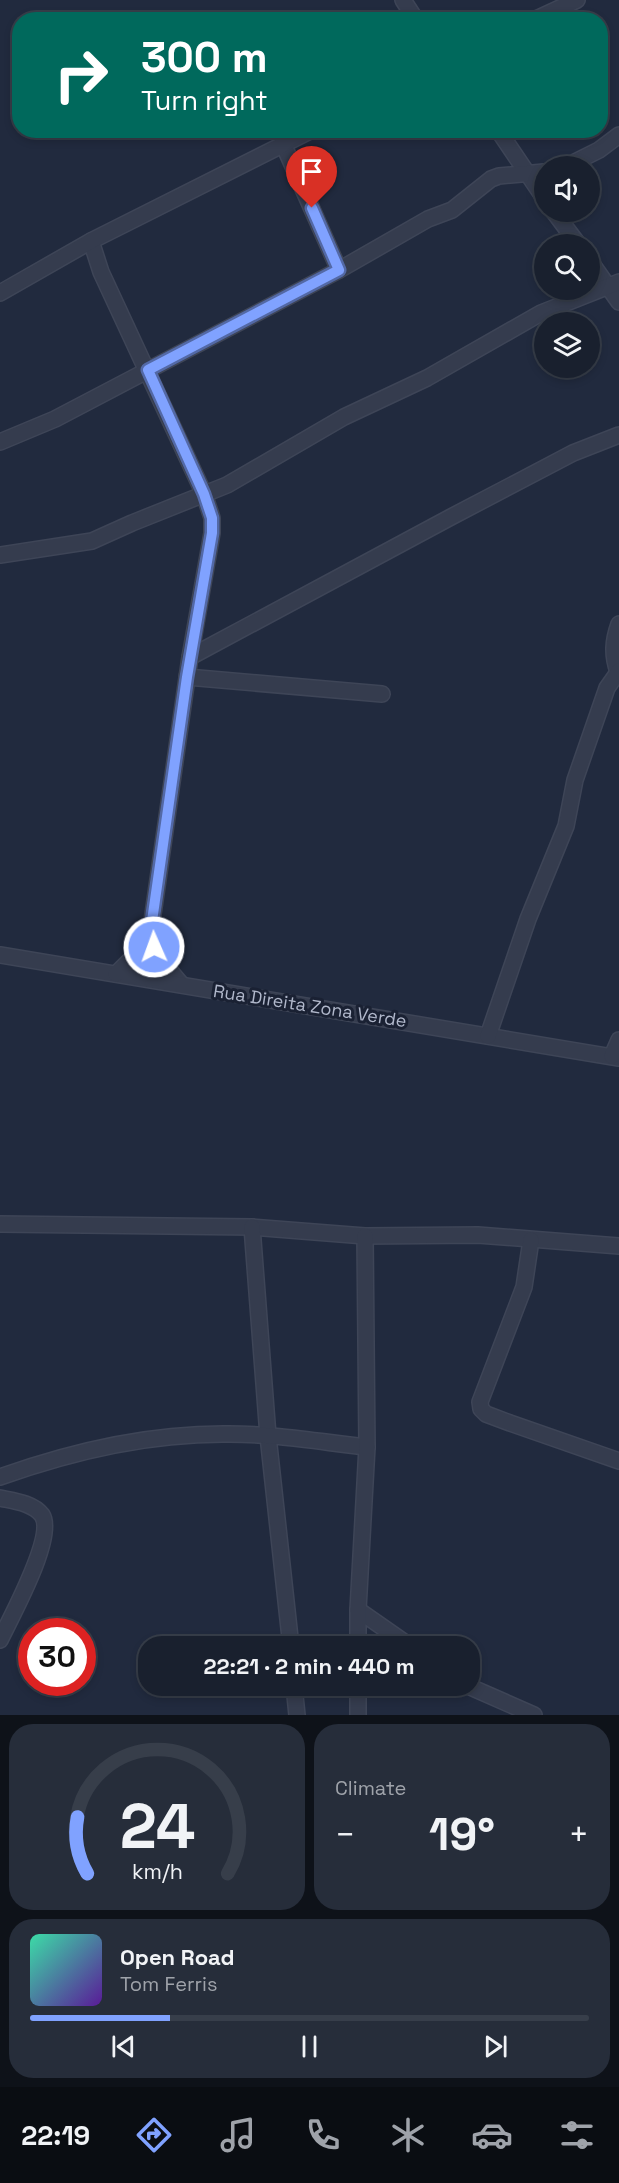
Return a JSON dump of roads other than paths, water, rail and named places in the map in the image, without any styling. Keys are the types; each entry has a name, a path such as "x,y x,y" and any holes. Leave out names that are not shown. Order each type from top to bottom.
{"street":[{"path":"551,12 577,0"},
{"path":"587,156 619,135"},
{"path":"0,293 91,241 298,138"},
{"path":"503,138 534,183"},
{"path":"285,146 339,270"},
{"path":"0,442 55,419 339,270 428,219 452,210 491,179 534,173"},
{"path":"91,241 101,272 204,494 212,518 212,533 190,657 150,935 137,953 116,974"},
{"path":"600,271 614,285 619,302"},
{"path":"0,555 92,542 132,523 226,485 344,417 428,378 540,313 614,285"},
{"path":"190,657 573,453 619,435"},
{"path":"212,518 226,485"},
{"path":"488,1036 528,919 566,826 575,780 607,688 618,671 613,655 615,634 619,624"},
{"path":"187,677 382,694"},
{"path":"150,935 161,960 182,985"},
{"name":"Rua Direita Zona Verde","path":"0,955 616,1057"},
{"path":"616,1057 619,1040"},
{"path":"0,1224 252,1227 365,1236 478,1235 619,1246"},
{"path":"252,1227 268,1436 290,1636"},
{"path":"358,1636 367,1447 365,1236"},
{"path":"531,1240 524,1287 480,1402 481,1410 510,1423 619,1461"},
{"path":"0,1477 72,1454 157,1439 229,1434 367,1447"},
{"path":"0,1498 33,1507 41,1513 46,1522 42,1550 0,1640"},
{"path":"358,1610 395,1636"},
{"path":"480,1691 534,1715"},
{"path":"295,1696 297,1715"},
{"path":"358,1696 358,1715"}]}
